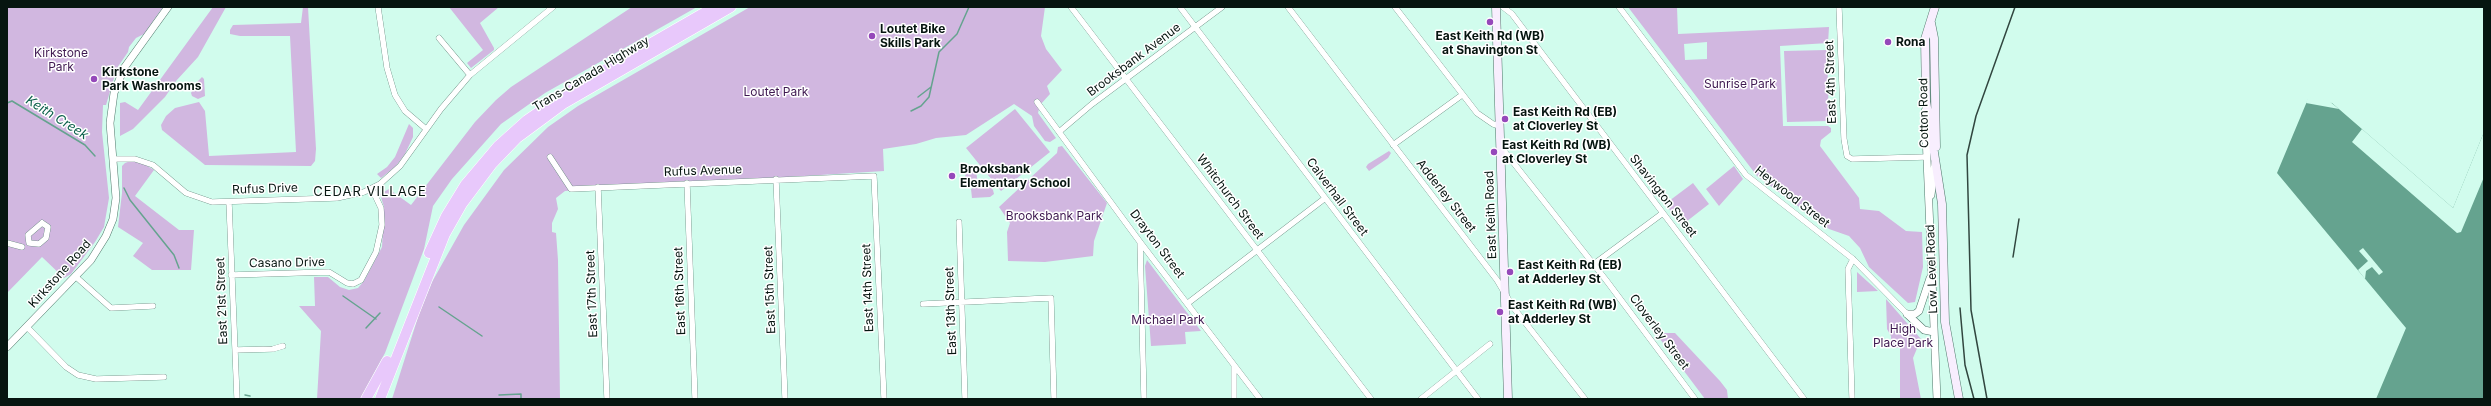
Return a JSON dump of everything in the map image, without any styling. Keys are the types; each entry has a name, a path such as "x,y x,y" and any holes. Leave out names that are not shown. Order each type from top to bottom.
{"highway":[{"name":"Trans-Canada Highway","path":"372,399 438,231 455,200 486,159 527,120 558,97 714,7"},
{"name":"Trans-Canada Highway","path":"380,399 445,234 465,199 492,164 517,138 562,104 731,7"},
{"path":"366,399 387,361"}],"main road":[{"name":"East Keith Road","path":"1496,7 1508,399"},
{"name":"Cotton Road","path":"1935,7 1925,38 1926,101 1936,160"},
{"name":"Cotton Road","path":"1931,23 1934,38 1937,129 1936,160"},
{"name":"Low Level Road","path":"1936,160 1942,217 1945,322 1959,399"},
{"name":"Low Level Road","path":"1954,378 1954,399"}],"street":[{"name":"Kirkstone Road","path":"7,347 99,249 111,223 116,198 110,112 117,82 127,63 168,7"},
{"path":"378,7 387,68 395,95 405,111 426,129"},
{"name":"Rufus Drive","path":"114,160 135,159 154,165 186,193 212,202 352,196 372,189 400,166 426,129 470,75 553,7"},
{"name":"Whitchurch Street","path":"1071,7 1371,399"},
{"name":"Calverhall Street","path":"1180,7 1324,199 1478,399"},
{"name":"Brooksbank Avenue","path":"1059,132 1126,79 1222,7"},
{"name":"Adderley Street","path":"1288,7 1497,280 1505,295 1585,399"},
{"path":"1395,7 1462,95 1477,112 1496,126 1500,126"},
{"name":"Shavington Street","path":"1503,7 1512,14 1804,399"},
{"name":"Heywood Street","path":"1619,7 1746,175 1853,259 1908,314"},
{"name":"East 4th Street","path":"1839,7 1845,148 1847,156 1852,159 1926,157"},
{"path":"439,38 470,75"},
{"path":"1393,145 1462,95"},
{"path":"1926,101 1926,157 1937,399"},
{"name":"Drayton Street","path":"1037,102 1140,242 1260,399"},
{"name":"Cloverley Street","path":"1501,147 1594,264 1695,399"},
{"name":"Rufus Avenue","path":"550,158 571,189 776,179 874,176"},
{"path":"1929,217 1936,160"},
{"name":"East 14th Street","path":"874,176 884,399"},
{"name":"East 15th Street","path":"776,179 785,399"},
{"name":"East 16th Street","path":"687,183 695,399"},
{"name":"East 17th Street","path":"598,187 607,399"},
{"name":"Casano Drive","path":"231,275 329,272 347,283 361,280 376,252 382,225 381,208 372,189"},
{"path":"1188,303 1324,199"},
{"name":"East 21st Street","path":"229,202 237,399"},
{"path":"1594,264 1663,213"},
{"name":"East 13th Street","path":"959,222 965,399"},
{"path":"1140,242 1144,399"},
{"path":"7,243 22,247"},
{"path":"1852,399 1848,269 1853,259"},
{"path":"1908,314 1915,314 1920,311 1931,274"},
{"path":"75,276 111,308 153,306"},
{"path":"923,304 1051,298 1054,399"},
{"path":"1908,314 1924,330 1934,332"},
{"path":"26,327 66,367 78,375 96,379 164,377"},
{"path":"1421,399 1490,344"},
{"path":"235,350 273,349 283,346"},
{"path":"1234,366 1234,399"}],"green space":[{"name":"Kirkstone Park","path":"7,7 163,7 144,34 136,38 129,47 128,52 117,68 106,105 103,105 102,132 109,198 104,227 95,242 71,274 64,278 42,257 7,293"},
{"path":"213,7 226,7 198,57 176,81 165,97 133,129 120,136 120,103 125,102 138,110"},
{"path":"303,7 308,7 316,149 315,161 311,166 205,165 162,130 161,125 166,116 175,108 199,102 205,111 209,156 296,152 290,36 240,36 230,34 230,30 233,25 301,23"},
{"path":"449,7 499,7 480,23 494,50 471,68 467,63 483,50"},
{"path":"632,7 697,7 545,93 501,124 452,179 433,206 424,249 385,353 360,399 317,399 321,331 299,306 315,306 314,277 328,277 340,287 349,290 358,288 364,281 382,247 384,207 380,194 389,189 411,205 475,122 496,100 511,87"},
{"name":"Loutet Park","path":"750,7 1045,7 1041,36 1046,49 1062,70 1047,86 1050,94 1040,105 1038,113 1056,138 1050,142 1045,141 1034,126 1032,116 1014,104 966,135 936,138 916,144 883,149 884,171 565,191 556,198 558,209 552,223 552,232 556,233 558,260 560,399 392,399 419,314 432,282 464,225 504,170 548,127 578,106"},
{"name":"Sunrise Park","path":"1628,7 1677,7 1678,34 1829,27 1828,43 1780,46 1783,126 1828,126 1831,128 1831,132 1821,140 1820,146 1859,198 1860,209 1879,211 1906,231 1922,232 1923,267 1915,302 1908,303 1869,267 1860,248 1849,236 1829,229 1757,176","holes":["1707,42 1707,59 1685,60 1684,44"]},
{"path":"1827,50 1829,121 1787,122 1784,51"},
{"path":"202,77 204,79 205,96 198,99 192,96 191,93 196,83"},
{"path":"1015,109 1050,152 1001,191 966,148"},
{"path":"409,124 413,128 413,137 405,154 396,166 381,178 377,174 387,167 395,157"},
{"name":"Brooksbank Park","path":"1062,146 1107,203 1094,241 1093,256 1045,262 1008,261 1007,232 1010,223 999,207 1057,153 1058,147"},
{"path":"1389,151 1391,153 1388,158 1369,171 1366,167 1368,164"},
{"path":"136,159 154,170 135,196 179,230 194,230 191,270 152,270 133,256 143,243 118,227 122,193 122,166 125,163"},
{"path":"1734,166 1743,179 1719,206 1706,189"},
{"path":"971,171 975,173 977,177 975,181 971,183 967,181 965,177 967,173"},
{"path":"985,181 993,190 994,194 990,197 972,198 971,189"},
{"path":"1693,183 1709,204 1682,225 1665,204"},
{"name":"Michael Park","path":"1147,260 1201,331 1185,332 1186,344 1151,346 1145,266"},
{"path":"1857,272 1878,291 1857,292"},
{"name":"High Place Park","path":"1886,299 1921,339 1913,358 1921,399 1900,399 1900,348 1891,348 1891,336 1887,329"},
{"path":"1675,333 1720,381 1727,390 1728,399 1705,399 1657,335"}],"shaded area":[{"path":"2308,99 2332,103 2453,208 2484,132 2484,399 2376,399 2406,328 2277,173"}],"pier":[{"path":"2308,97 2329,101 2339,109 2306,103"},
{"path":"2362,129 2453,208 2484,132 2484,177 2461,232 2457,233 2352,142"},
{"path":"2363,248 2383,272 2379,275 2372,267 2366,271 2365,279 2358,270 2368,261 2359,251"}],"waterway":[{"name":"Keith Creek","path":"911,111 921,106 929,97 939,52 957,34 969,7"},
{"path":"918,97 931,87"},
{"name":"Keith Creek","path":"7,103 12,101 85,145 95,156"},
{"name":"Keith Creek","path":"124,188 130,200 174,255 179,268"},
{"path":"343,296 376,319"},
{"path":"439,307 482,336"},
{"path":"366,328 380,313"},
{"path":"499,395 521,394 521,399"},
{"name":"Keith Creek","path":"245,395 250,396"}],"railway":[{"path":"1987,399 1971,310 1967,155 1976,116 2015,7"},
{"path":"2013,257 2019,219"},
{"path":"1960,308 1965,365 1974,399"}],"place":[{"name":"East Keith Rd (WB) at Shavington St","path":"1490,22"},
{"name":"Loutet Bike Skills Park","path":"872,36"},
{"name":"Rona","path":"1888,42"},
{"name":"Kirkstone Park Washrooms","path":"94,79"},
{"name":"East Keith Rd (EB) at Cloverley St","path":"1505,119"},
{"name":"East Keith Rd (WB) at Cloverley St","path":"1494,152"},
{"name":"Brooksbank Elementary School","path":"952,176"},
{"name":"East Keith Rd (EB) at Adderley St","path":"1510,272"},
{"name":"East Keith Rd (WB) at Adderley St","path":"1500,312"}],"district":[{"name":"CEDAR VILLAGE","path":"370,192"}]}
